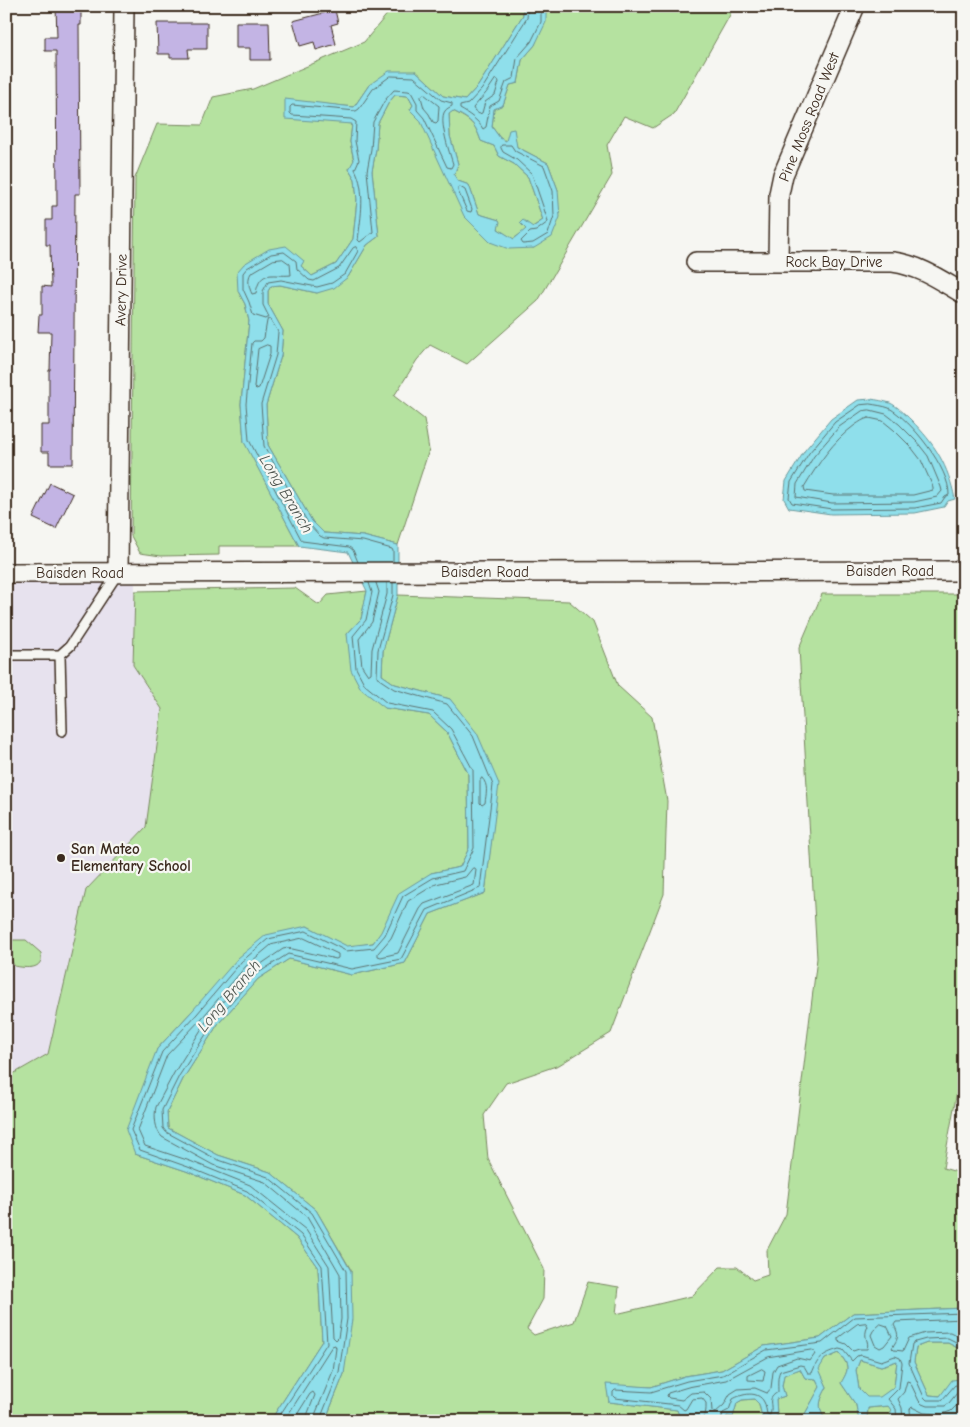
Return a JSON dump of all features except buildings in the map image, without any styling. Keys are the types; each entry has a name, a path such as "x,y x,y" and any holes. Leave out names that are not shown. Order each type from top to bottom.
{"street":[{"name":"Avery Drive","path":"118,573 124,6"},
{"name":"Pine Moss Road West","path":"778,262 779,194 783,175 856,6"},
{"name":"Rock Bay Drive","path":"696,262 893,262 918,268 964,294"},
{"name":"Baisden Road","path":"6,573 964,571"}],"lane":[{"path":"6,655 60,655 70,646 118,573"},
{"path":"60,655 62,731"}],"shaded area":[{"name":"San Mateo Elementary School","path":"6,581 135,581 133,665 162,709 146,827 86,890 48,1054 6,1078"}],"green space":[{"path":"394,6 523,6 523,15 478,86 465,100 443,96 416,71 369,85 354,107 285,100 352,124 350,142 354,161 349,169 355,179 357,200 353,239 336,264 312,276 301,266 238,291 245,304 249,321 241,404 244,441 299,546 219,546 219,555 161,556 140,553 131,536 135,178 157,124 202,125 213,97 253,89 364,42"},
{"path":"550,6 731,6 730,15 674,114 653,128 624,116 607,145 612,175 538,301 467,364 430,345 417,360 394,396 424,419 429,450 398,545 363,536 324,533 312,521 268,445 266,405 281,356 283,331 268,304 268,291 271,286 280,285 317,293 348,277 367,245 379,236 372,171 378,123 395,95 408,96 413,105 410,110 420,120 490,242 534,248 558,190 548,163 500,138 492,127 494,108 503,105 510,85 518,83 522,60 535,45 546,11"},
{"path":"453,111 471,123 481,141 494,146 499,156 514,164 528,177 543,220 513,239 498,229 499,220 479,214 469,185 458,181 454,175 458,164 450,136 449,113"},
{"path":"295,588 319,605 328,595 367,591 361,619 347,634 385,708 429,715 447,732 468,773 469,848 460,867 431,873 373,943 347,947 307,926 193,1010 157,1049 135,1154 186,1171 245,1195 297,1238 318,1268 322,1341 270,1421 6,1421 6,1078 48,1054 86,890 146,827 162,709 133,665 135,591"},
{"path":"822,594 964,594 964,1053 943,1168 964,1174 964,1308 853,1313 820,1338 764,1346 722,1370 685,1376 651,1387 607,1385 609,1402 678,1410 681,1421 325,1421 344,1374 351,1270 316,1210 270,1172 218,1155 168,1128 167,1112 183,1079 218,1024 258,979 289,959 352,975 405,963 430,914 485,893 498,784 450,699 395,684 382,675 383,651 398,595 569,601 593,622 618,686 652,717 667,801 664,894 611,1033 559,1065 506,1083 484,1115 488,1159 544,1269 543,1299 527,1329 534,1335 574,1322 588,1282 619,1287 616,1314 692,1296 720,1267 737,1267 753,1280 768,1275 767,1250 786,1214 817,958 799,648"},
{"path":"12,940 26,940 41,953 40,963 33,967 14,966 10,956"},
{"path":"927,1343 948,1343 962,1350 964,1358 964,1386 960,1379 940,1396 929,1395 914,1362 916,1347"},
{"path":"839,1353 847,1365 846,1374 841,1383 856,1405 860,1421 825,1420 821,1411 821,1399 827,1387 818,1369 825,1359"},
{"path":"860,1360 881,1366 897,1361 894,1387 880,1398 867,1398 859,1389 856,1370"},
{"path":"800,1369 805,1378 816,1379 820,1387 801,1421 780,1421 777,1416 776,1399 785,1396 782,1386 784,1374"},
{"path":"754,1399 759,1404 763,1421 725,1421 727,1416 733,1417 737,1403 742,1400"},
{"path":"889,1406 891,1421 870,1421 867,1418 868,1408"}],"water":[{"name":"Long Branch","path":"523,6 550,6 546,12 546,22 535,45 522,60 518,83 510,85 503,105 494,109 492,127 500,138 506,141 509,130 514,129 517,147 548,163 558,190 560,217 552,237 534,248 509,249 490,242 464,216 420,120 410,110 413,105 408,96 395,95 378,123 372,171 379,236 367,245 348,277 334,288 317,293 280,285 271,286 268,291 268,304 283,331 281,356 266,405 268,445 312,521 324,533 363,536 398,545 398,595 383,651 382,675 395,684 450,699 477,733 499,784 485,893 430,914 405,963 352,975 289,959 258,979 218,1024 183,1079 167,1112 168,1128 218,1155 270,1172 316,1210 351,1271 352,1319 344,1374 325,1421 270,1421 322,1341 318,1268 297,1238 245,1195 186,1171 135,1154 126,1130 157,1049 238,958 266,935 307,926 347,946 373,943 381,932 399,893 431,873 460,867 469,848 468,773 447,732 429,715 385,708 361,689 351,670 347,634 361,619 367,591 348,552 299,546 244,442 241,404 249,321 245,304 238,291 237,272 244,264 269,249 286,246 304,261 301,266 312,276 336,264 353,239 357,200 355,179 349,169 354,160 350,142 352,124 285,119 285,99 354,107 369,85 389,71 416,71 443,96 465,100 478,86 523,15","holes":["453,111 468,119 474,126 481,141 494,146 499,156 514,164 528,177 543,220 533,227 523,220 520,223 526,229 514,239 498,229 499,220 479,214 469,185 458,181 454,175 458,164 450,136 449,114"]},
{"path":"871,399 888,402 901,410 927,438 944,465 955,499 948,501 944,507 915,513 831,514 789,508 784,499 786,481 805,450 831,419 858,400"},
{"path":"964,1308 964,1358 962,1350 948,1343 927,1343 916,1347 914,1362 929,1395 940,1396 952,1380 960,1379 964,1386 964,1421 891,1421 891,1410 888,1406 868,1408 867,1418 870,1421 860,1421 856,1405 841,1383 846,1374 847,1365 839,1353 825,1359 819,1369 827,1387 821,1399 820,1407 825,1419 830,1421 801,1421 820,1387 816,1379 805,1378 800,1369 784,1375 782,1386 785,1396 776,1399 777,1416 780,1421 763,1421 759,1404 754,1399 742,1400 737,1403 733,1417 727,1416 725,1421 681,1421 677,1410 609,1402 606,1384 651,1387 685,1376 722,1370 764,1346 820,1338 853,1313","holes":["860,1360 881,1366 897,1361 894,1387 880,1397 867,1397 859,1389 856,1370"]}],"place":[{"name":"San Mateo Elementary School","path":"61,858"}]}
